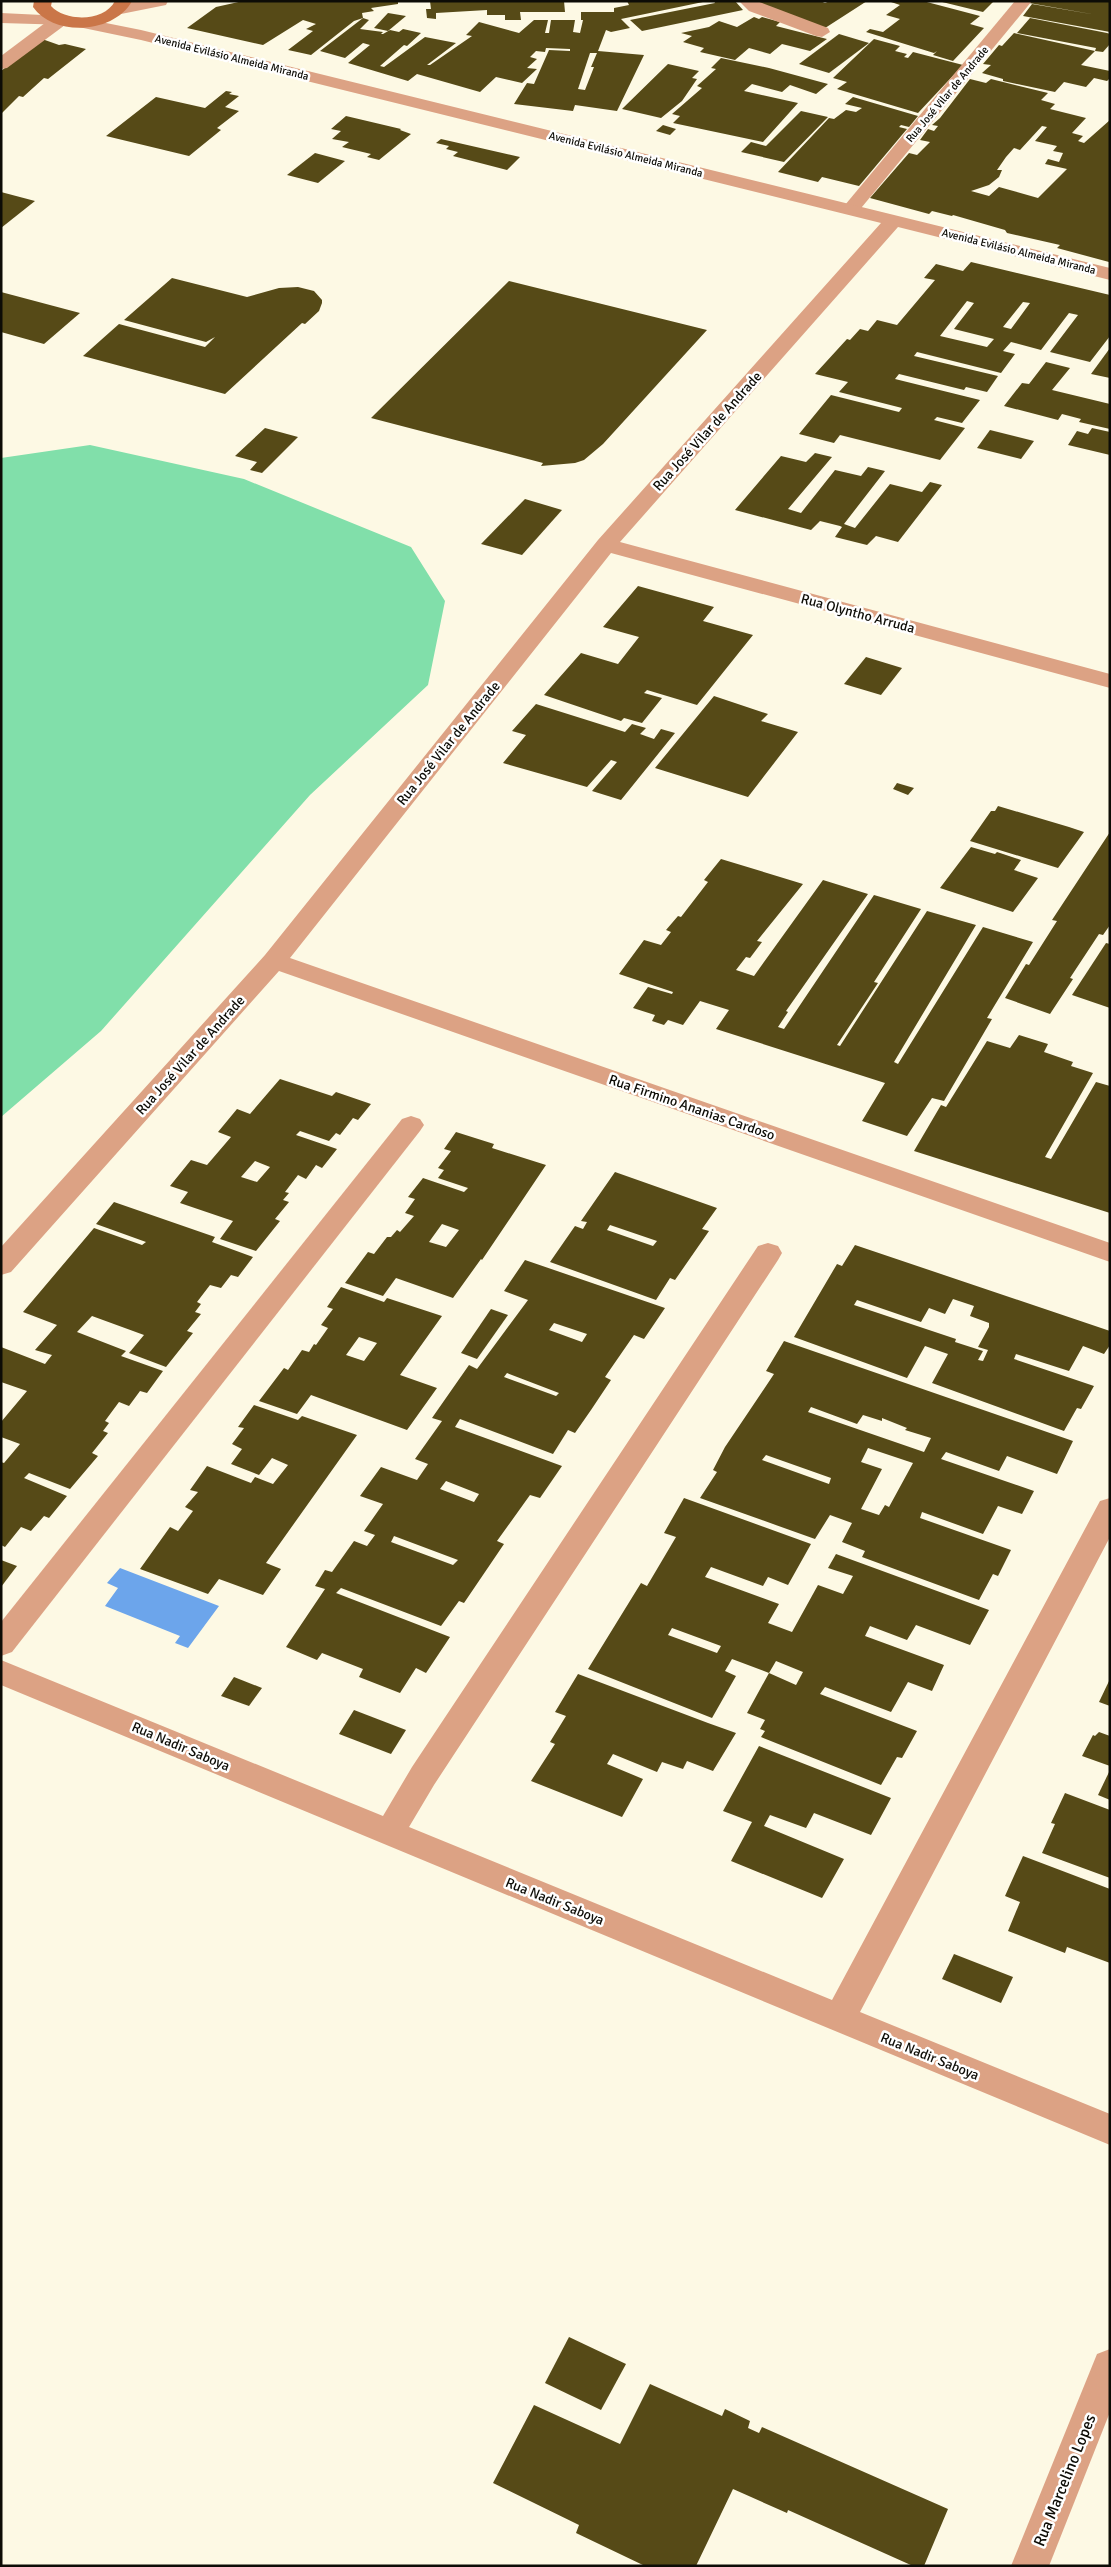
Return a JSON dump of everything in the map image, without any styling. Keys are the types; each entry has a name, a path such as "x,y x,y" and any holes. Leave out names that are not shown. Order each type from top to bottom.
{"street":[{"path":"51,13 103,19 120,8 160,1"},
{"name":"Avenida Evilásio Almeida Miranda","path":"120,8 141,34"},
{"name":"Avenida Evilásio Almeida Miranda","path":"1,18 51,13 1110,274"},
{"name":"Rua José Vilar de Andrade","path":"1,1265 274,961 606,544 894,220"},
{"name":"Rua Olyntho Arruda","path":"606,544 1110,681"},
{"name":"Rua Firmino Ananias Cardoso","path":"274,961 1110,1252"},
{"path":"1,1644 411,1125"},
{"path":"389,1833 434,1760 768,1253"},
{"path":"839,2019 1110,1509"},
{"name":"Rua Nadir Saboya","path":"1,1672 1110,2130"},
{"name":"Rua Marcelino Lopes","path":"1030,2566 1110,2366"}],"lane":[{"path":"747,1 755,8 822,32"},
{"name":"Rua José Vilar de Andrade","path":"851,209 1024,1"},
{"path":"1,64 51,13"}],"green space":[{"path":"90,445 244,479 411,547 445,601 428,685 310,795 101,1031 1,1117 1,458"}],"water":[{"path":"120,1568 219,1606 188,1648 175,1643 180,1636 105,1606 118,1588 107,1583"}],"building":[{"path":"243,1 398,1 398,4 371,8 374,11 362,13 363,18 354,21 311,55 288,50 313,31 306,29 316,24 303,20 263,45 187,28 216,7"},
{"path":"430,1 564,1 565,12 520,12 521,20 505,20 505,15 487,15 487,10 436,13 436,19 427,18 426,9 431,9"},
{"path":"627,1 703,2 621,19 630,28 611,32 606,30 598,51 644,55 617,111 575,105 573,111 514,104 527,83 534,84 549,50 570,51 570,49 546,48 545,52 536,51 530,57 537,59 527,68 537,69 522,83 496,77 480,92 417,74 408,81 348,63 370,45 363,43 345,58 320,51 363,18 369,20 360,29 383,32 381,34 390,30 399,32 403,29 421,33 380,66 384,67 425,37 456,43 427,65 430,65 472,36 466,35 479,22 519,33 534,20 548,20 545,33 549,33 551,20 575,20 573,32 580,33 583,20 581,20 581,12 614,12 614,8 629,5","holes":["590,53 597,53 585,90 578,89"]},
{"path":"714,1 735,1 743,10 642,31 630,20 715,3"},
{"path":"754,1 820,1 825,3 830,1 867,1 822,30"},
{"path":"888,1 923,1 980,16 970,24 984,28 953,61 933,55 937,51 934,53 866,32 870,29 883,32 900,19 886,15 900,5"},
{"path":"938,1 994,1 983,12"},
{"path":"1030,1 1110,1 1110,32 1023,16 1032,4 1097,15 1029,3"},
{"path":"388,13 406,16 388,31 374,28"},
{"path":"754,17 759,19 762,17 780,22 776,26 827,39 810,51 782,44 770,54 749,48 735,60 700,52 704,48 683,42 692,36 681,33 709,27 719,21 737,27"},
{"path":"1030,18 1107,33 1110,34 1110,44 1103,52 1095,51 1096,48 1017,33"},
{"path":"1014,33 1095,51 1081,65 1110,71 1110,78 1107,81 1094,78 1086,87 1064,82 1055,92 1003,81 1003,79 982,73 991,65 983,64 999,45 1002,46"},
{"path":"839,34 869,43 829,73 799,64"},
{"path":"42,39 59,45 65,44 86,49 48,79 44,78 23,97 19,96 1,114 1,71"},
{"path":"874,39 900,46 895,51 907,54 904,57 908,58 913,52 963,65 918,113 837,89 847,82 833,78"},
{"path":"721,58 769,68 828,84 816,94 790,85 782,92 752,84 744,91 798,103 763,142 673,123 680,116 672,114 702,88 697,86 716,69 711,68"},
{"path":"668,64 699,71 692,78 697,79 682,101 661,118 622,109"},
{"path":"970,79 986,83 991,79 1048,93 1041,100 1055,104 1050,109 1086,118 1072,133 1083,136 1078,141 1084,143 1110,120 1109,262 1057,248 1060,245 1007,233 1005,230 953,215 932,211 929,214 870,198 909,153 917,155 930,142 920,140 928,129 934,131 938,126 932,125 940,118","holes":["1042,126 1047,127 1035,141 1057,146 1053,151 1063,153 1059,162 1048,159 1045,164 1067,169 1038,198 999,187 989,196 971,191 989,185 999,177 1002,170 997,170 1014,148 1020,150"]},
{"path":"226,91 232,92 229,94 239,96 225,107 239,111 217,128 221,130 189,156 106,136 156,97 205,108"},
{"path":"853,97 918,116 909,127 901,125 899,127 907,129 859,186 822,177 818,182 778,172 829,118 834,119 846,110 856,112 862,108 845,104"},
{"path":"801,111 828,117 784,162 741,152 751,142 766,146"},
{"path":"346,116 401,129 411,134 379,160 367,157 371,154 342,147 349,142 332,139 341,131 331,129"},
{"path":"663,125 676,129 670,135 656,131"},
{"path":"441,139 520,157 507,170 453,156 458,152 446,149 449,146 436,143"},
{"path":"315,153 345,161 318,183 287,175"},
{"path":"1,192 35,201 1,228"},
{"path":"971,262 1110,295 1110,336 1090,362 1050,352 1078,315 1069,313 1041,350 1011,342 1003,351 1015,354 1001,373 917,352 914,356 998,376 987,392 966,387 964,390 899,374 895,379 980,400 962,423 937,417 934,420 965,428 940,460 840,435 834,443 799,434 831,395 899,412 902,408 839,392 848,382 815,374 847,339 850,340 860,329 868,331 877,320 897,325 935,280 924,278 936,264 963,271","holes":["967,301 974,303 954,329 994,339 987,347 940,336","1023,302 1030,303 1011,329 1003,327"]},
{"path":"172,278 247,297 279,288 298,287 314,291 322,300 322,303 319,311 305,324 302,323 225,394 83,356 119,324 205,347 215,337 206,342 124,320"},
{"path":"509,281 707,330 603,444 584,460 575,463 541,466 543,463 371,418"},
{"path":"1,292 80,313 44,344 1,332"},
{"path":"1110,348 1110,378 1091,374"},
{"path":"1046,362 1070,368 1052,390 1110,404 1110,429 1079,422 1081,419 1062,414 1058,420 1004,406 1022,383 1029,384"},
{"path":"265,428 298,437 262,473 250,470 257,462 235,456"},
{"path":"1092,428 1110,432 1110,455 1068,445 1077,431 1088,434"},
{"path":"990,430 1034,441 1021,459 977,448"},
{"path":"815,453 832,457 788,509 801,513 835,470 861,476 868,467 885,471 844,524 855,528 890,484 922,492 930,482 942,485 898,542 876,536 867,545 835,537 842,527 840,526 820,521 811,530 735,510 781,456 806,462"},
{"path":"525,499 562,510 522,555 481,544"},
{"path":"638,586 714,607 703,621 753,635 697,705 647,690 644,693 662,698 642,723 624,718 621,721 544,695 581,653 618,664 639,637 603,627"},
{"path":"866,657 902,668 881,695 844,684"},
{"path":"714,696 768,714 761,721 798,732 748,797 655,768"},
{"path":"536,704 625,732 632,724 646,728 640,734 654,739 661,729 675,733 621,800 592,791 617,762 611,760 587,787 503,763 526,735 512,731"},
{"path":"897,783 914,788 908,795 893,789"},
{"path":"998,806 1084,832 1058,868 970,841 991,811 995,811"},
{"path":"1110,832 1110,925 1103,935 1099,934 1070,978 1073,979 1050,1014 1005,998 1026,964 1029,965 1057,921 1052,920"},
{"path":"971,847 995,854 997,852 1021,860 1014,870 1038,878 1013,912 940,888"},
{"path":"721,859 803,884 757,941 762,942 750,958 746,957 736,970 754,976 823,880 868,894 786,1011 788,1012 778,1027 784,1029 874,895 921,909 874,982 878,983 837,1045 840,1046 927,911 976,925 894,1062 898,1064 983,927 1033,942 987,1018 992,1019 944,1101 932,1098 907,1136 862,1121 885,1083 716,1029 729,1010 700,1001 683,1025 668,1020 664,1025 652,1021 655,1015 633,1008 648,987 672,994 673,992 619,974 644,940 661,945 671,932 666,930 678,916 681,917 708,882 704,880"},
{"path":"1106,943 1110,944 1110,1008 1072,995"},
{"path":"1019,1035 1048,1044 1044,1052 1073,1062 1071,1066 1093,1073 1045,1157 1051,1159 1096,1082 1110,1086 1110,1213 914,1151 941,1105 946,1107 987,1041 1010,1048"},
{"path":"280,1079 332,1096 336,1092 371,1104 358,1120 353,1118 340,1135 336,1133 329,1141 300,1131 296,1135 337,1149 322,1168 316,1165 306,1179 298,1175 285,1192 289,1193 283,1200 289,1202 275,1219 280,1221 256,1251 220,1239 233,1221 180,1203 188,1192 170,1186 191,1160 207,1165 231,1137 218,1132 237,1109 250,1114","holes":["255,1161 270,1167 257,1182 241,1177"]},
{"path":"456,1132 494,1144 492,1148 546,1165 482,1260 453,1298 396,1278 383,1296 345,1283 368,1252 374,1254 387,1237 391,1237 397,1230 400,1232 414,1216 405,1213 415,1199 408,1197 423,1178 464,1192 468,1188 438,1178 444,1170 438,1168 451,1151 444,1149","holes":["442,1224 459,1230 446,1247 429,1242"]},
{"path":"615,1172 717,1208 702,1229 709,1231 675,1280 670,1278 656,1300 550,1262 575,1226 583,1229 587,1222 581,1221","holes":["610,1225 657,1241 653,1246 607,1230"]},
{"path":"114,1202 215,1237 212,1242 253,1257 238,1277 231,1275 221,1288 210,1285 197,1302 201,1304 195,1312 201,1314 187,1331 193,1333 166,1367 129,1353 144,1335 92,1316 77,1332 126,1351 121,1356 163,1371 147,1393 140,1391 129,1406 119,1402 105,1421 109,1423 103,1431 108,1433 92,1453 98,1456 70,1489 29,1473 24,1478 67,1496 49,1518 44,1516 31,1531 21,1527 5,1547 1,1545 1,1462 4,1463 20,1444 1,1437 1,1422 27,1391 1,1382 1,1347 45,1364 52,1355 35,1350 57,1325 23,1312 94,1228 142,1245 146,1242 96,1224"},
{"path":"855,1245 1110,1331 1110,1345 1104,1354 1083,1346 1069,1371 1016,1354 1014,1359 1094,1386 1081,1409 1077,1408 1064,1431 932,1383 948,1354 925,1346 907,1378 794,1337 837,1264 842,1266","holes":["953,1299 974,1306 970,1316 989,1323 989,1327 978,1347 988,1350 983,1361 978,1360 983,1351 955,1342 956,1339 854,1305 857,1300 921,1322 929,1308 945,1314"]},
{"path":"525,1260 665,1308 644,1339 634,1335 605,1377 611,1380 591,1410 575,1433 568,1430 553,1454 460,1419 455,1427 562,1466 540,1498 530,1495 497,1541 504,1544 464,1603 459,1601 441,1626 341,1588 336,1593 450,1637 426,1673 416,1668 400,1693 359,1677 363,1669 322,1653 317,1660 286,1647 325,1589 315,1586 325,1570 332,1572 354,1541 367,1546 375,1535 364,1531 383,1504 360,1496 381,1467 417,1480 428,1464 415,1459 442,1421 432,1418 469,1365 477,1369 528,1300 504,1291","holes":["554,1323 587,1334 582,1342 549,1330","507,1373 559,1393 556,1396 504,1377","446,1481 479,1494 474,1502 440,1489","394,1536 458,1560 453,1565 391,1542"]},
{"path":"341,1287 384,1302 387,1298 442,1316 400,1375 437,1388 407,1430 311,1395 297,1414 259,1401 284,1368 288,1370 302,1350 309,1352 314,1344 316,1345 328,1328 321,1325 333,1309 327,1307","holes":["359,1337 377,1343 364,1361 346,1355"]},
{"path":"491,1309 508,1315 477,1359 461,1353"},
{"path":"784,1341 1073,1441 1057,1474 1007,1456 999,1471 946,1452 941,1459 1034,1491 1022,1514 998,1506 983,1534 922,1512 920,1518 1011,1550 998,1576 993,1574 979,1600 862,1557 865,1551 842,1542 852,1523 830,1515 815,1539 700,1498 717,1472 713,1470 725,1447 774,1374 766,1371","holes":["811,1407 857,1424 863,1415 882,1421 882,1418 907,1428 905,1430 931,1438 924,1452 808,1412","868,1448 913,1463 889,1507 885,1505 879,1515 861,1509 882,1469 861,1462","766,1455 831,1478 829,1484 762,1460"]},
{"path":"254,1405 298,1420 302,1416 357,1435 266,1563 281,1569 263,1595 219,1579 208,1594 140,1569 170,1527 178,1531 193,1511 185,1507 198,1492 190,1490 207,1466 251,1483 255,1477 273,1484 288,1465 272,1458 259,1475 231,1464 242,1449 232,1444 244,1428 238,1427"},
{"path":"684,1498 811,1544 788,1585 768,1577 763,1586 711,1567 705,1577 779,1604 768,1623 792,1632 818,1585 843,1594 853,1576 828,1568 836,1554 989,1610 970,1645 916,1625 907,1640 870,1626 865,1636 944,1665 932,1691 908,1682 891,1712 825,1687 820,1694 917,1731 902,1758 897,1757 881,1785 761,1737 765,1731 760,1729 765,1720 747,1713 769,1673 732,1659 725,1671 736,1676 712,1718 588,1669 641,1583 647,1586 676,1537 664,1533","holes":["672,1628 721,1646 717,1653 668,1635","776,1661 803,1672 796,1685 769,1673"]},
{"path":"1,1560 17,1566 1,1587"},
{"path":"578,1674 736,1733 713,1771 687,1761 683,1769 662,1762 657,1772 613,1754 607,1764 643,1779 622,1817 531,1781 555,1744 550,1742 566,1716 555,1712"},
{"path":"234,1677 262,1688 249,1706 221,1696"},
{"path":"1110,1679 1110,1706 1099,1702"},
{"path":"354,1710 406,1730 391,1754 339,1734"},
{"path":"1099,1732 1110,1736 1110,1766 1082,1756 1093,1735 1095,1736"},
{"path":"759,1746 891,1798 871,1835 814,1813 806,1828 770,1815 764,1826 844,1859 822,1898 731,1861 752,1822 723,1811"},
{"path":"1110,1770 1110,1800 1098,1795"},
{"path":"1065,1793 1110,1810 1110,1878 1042,1853 1055,1824 1051,1823"},
{"path":"1023,1856 1110,1889 1110,1963 1067,1947 1065,1953 1008,1931 1020,1902 1005,1896"},
{"path":"954,1954 1013,1977 1001,2003 942,1979"},
{"path":"569,2337 626,2364 601,2410 545,2383"},
{"path":"650,2384 722,2416 725,2409 750,2421 748,2428 759,2433 762,2427 948,2509 924,2566 913,2566 788,2510 787,2513 733,2489 696,2566 645,2566 576,2533 579,2525 493,2483 534,2405 620,2444"}]}
